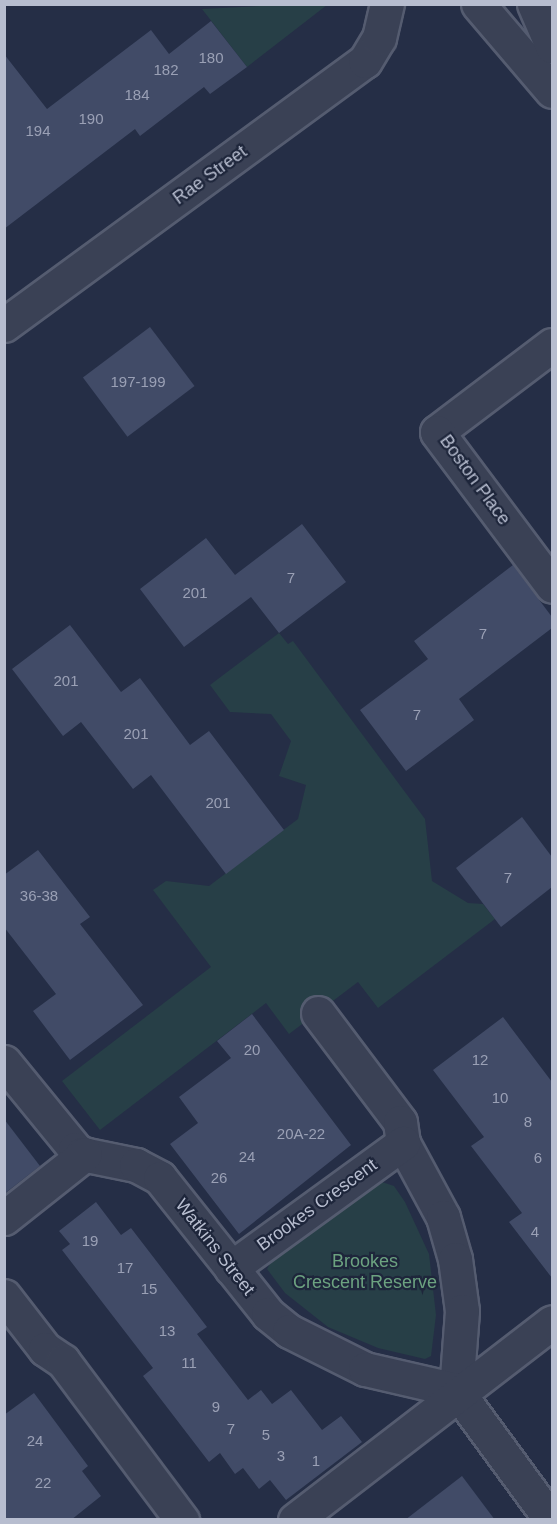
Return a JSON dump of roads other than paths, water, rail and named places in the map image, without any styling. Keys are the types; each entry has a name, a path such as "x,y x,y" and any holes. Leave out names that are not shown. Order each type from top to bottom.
{"street":[{"name":"Rae Street","path":"4,325 365,61 379,38 387,4"},
{"path":"478,4 552,91"},
{"path":"534,4 552,46"},
{"name":"Boston Place","path":"552,345 437,432 552,586"},
{"path":"318,1013 400,1122 403,1143 433,1194 455,1259 462,1311 458,1392 551,1520"},
{"path":"4,1062 63,1136 85,1155 4,1218"},
{"name":"Brookes Crescent","path":"231,1268 403,1143"},
{"name":"Watkins Street","path":"85,1155 136,1165 160,1178 268,1314 314,1346 365,1369 458,1392"},
{"path":"4,1296 45,1349 63,1361 182,1520"},
{"path":"295,1520 458,1392 552,1322"}],"park label":[{"name":"Brookes Crescent Reserve","path":"365,1272"}]}
